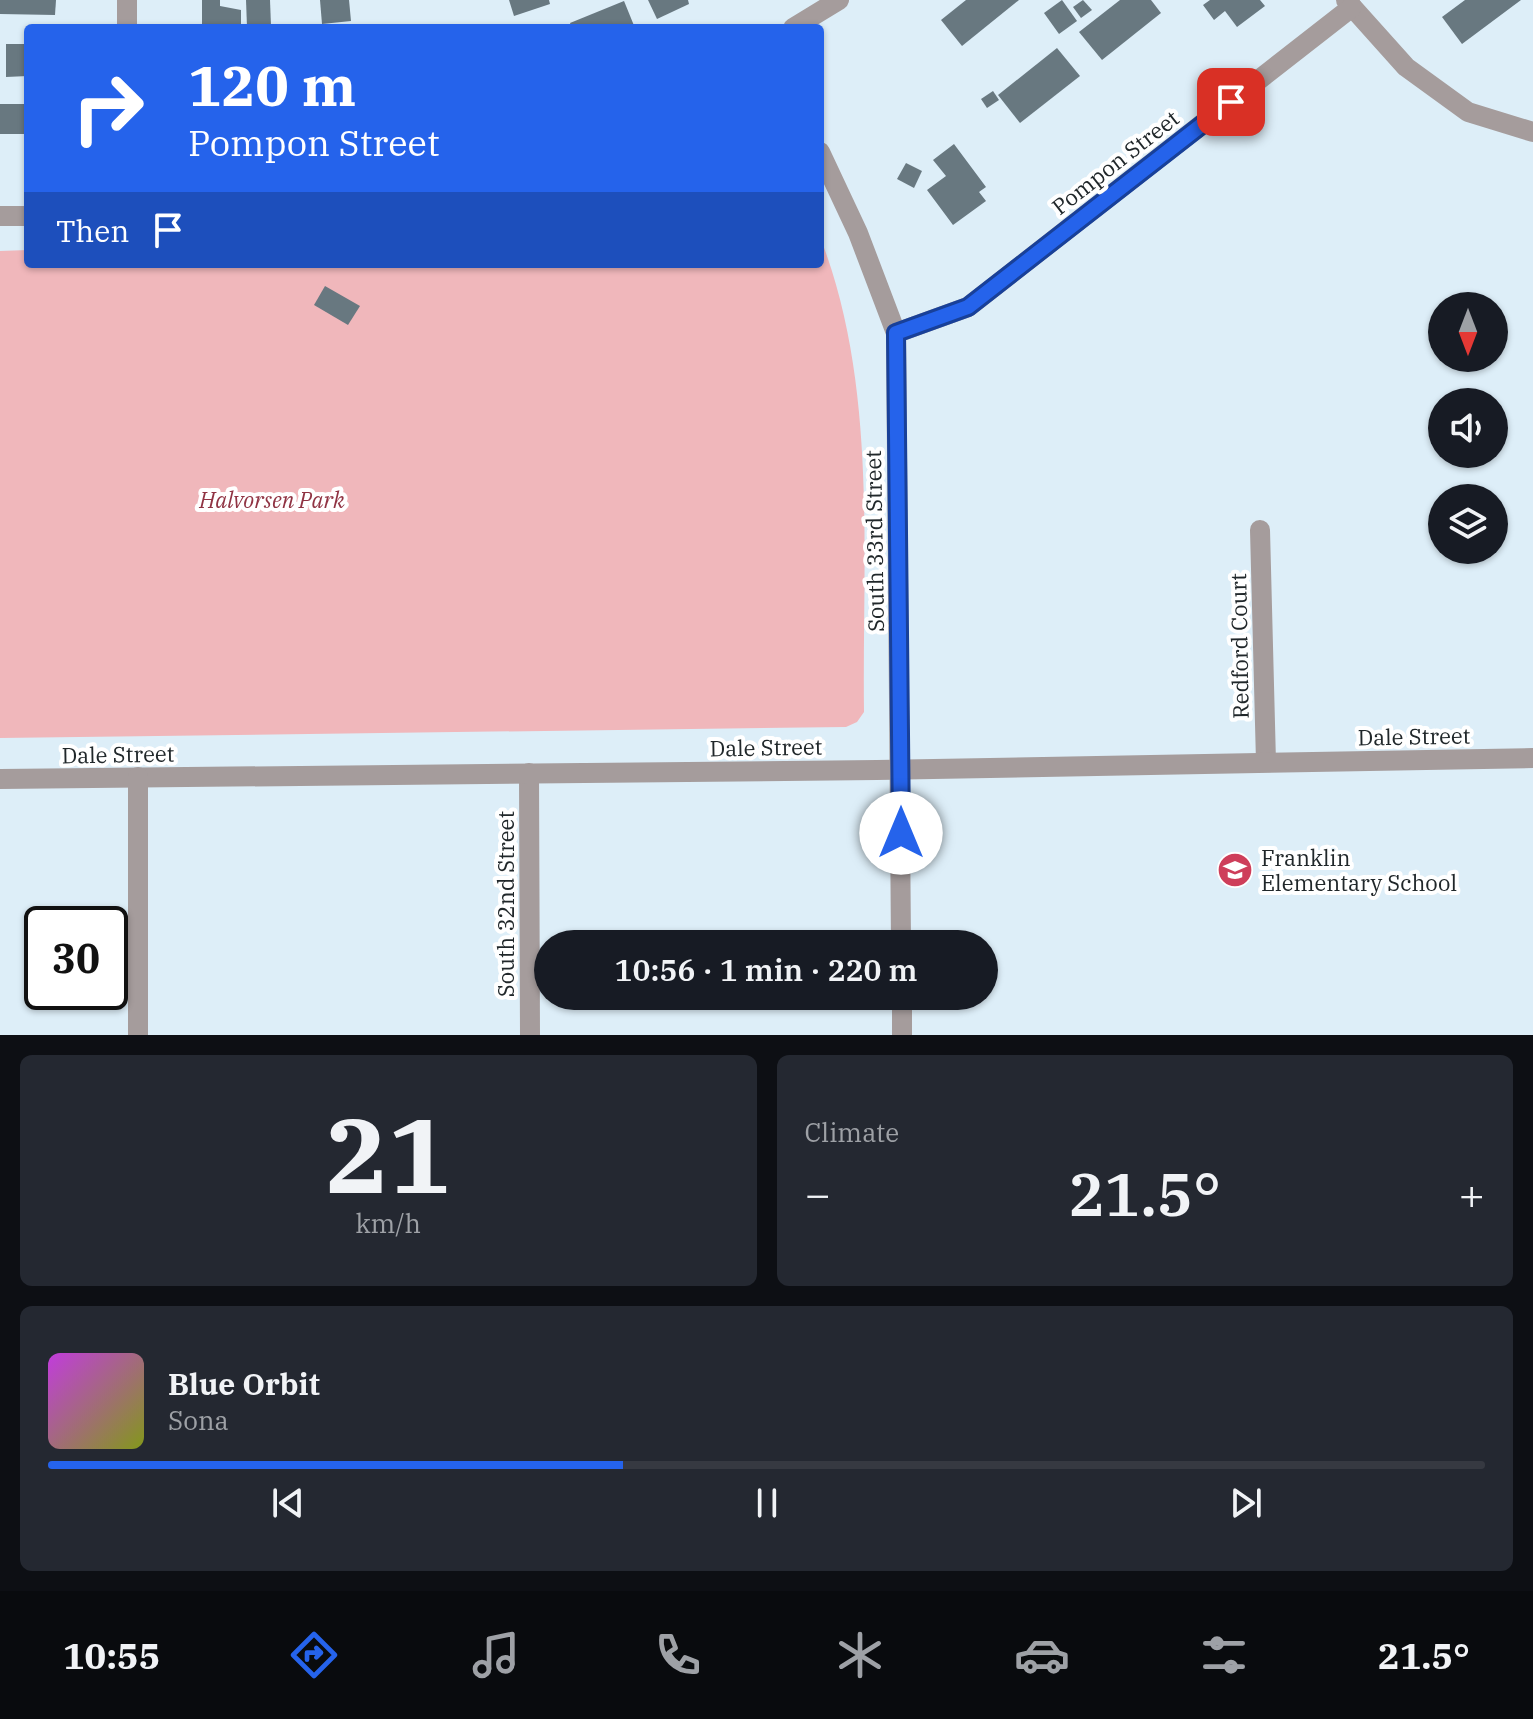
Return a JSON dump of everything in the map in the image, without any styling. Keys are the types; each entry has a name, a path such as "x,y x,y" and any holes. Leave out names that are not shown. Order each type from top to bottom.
{"street":[{"path":"127,0 127,24"},
{"path":"800,24 839,0"},
{"path":"1349,4 1406,67 1468,112 1533,132"},
{"name":"Pompon Street","path":"896,333 968,307 1349,4"},
{"name":"South 33rd Street","path":"824,161 858,233 896,333 901,930"},
{"path":"0,216 24,216"},
{"name":"Redford Court","path":"1260,530 1266,762"},
{"name":"Dale Street","path":"0,779 901,770 1533,758"},
{"name":"South 32nd Street","path":"529,773 530,1035"},
{"path":"138,777 138,1035"},
{"path":"902,1010 902,1035"}],"green space":[{"name":"Halvorsen Park","path":"824,249 838,293 851,352 859,411 863,471 864,712 857,722 846,727 0,738 0,251 24,250 24,268 824,268"}],"building":[{"path":"0,0 56,0 55,15 0,14"},
{"path":"202,0 220,0 220,6 241,10 241,24 202,24"},
{"path":"246,0 270,0 271,24 247,24"},
{"path":"320,0 349,0 351,21 322,24"},
{"path":"509,0 549,0 550,4 514,16"},
{"path":"648,0 688,0 689,4 657,19"},
{"path":"966,0 1019,0 962,46 941,20"},
{"path":"1062,0 1077,21 1059,34 1044,13"},
{"path":"1083,0 1092,10 1081,18 1073,7"},
{"path":"1120,0 1151,0 1161,13 1102,60 1079,32"},
{"path":"1210,0 1260,0 1265,6 1237,27 1225,11 1214,20 1203,5"},
{"path":"1465,0 1521,0 1462,44 1442,17"},
{"path":"624,1 633,24 570,24"},
{"path":"6,44 24,44 24,76 6,77"},
{"path":"1057,48 1080,76 1020,123 998,95"},
{"path":"993,91 999,100 987,108 981,99"},
{"path":"0,104 24,104 24,134 0,134"},
{"path":"954,144 986,187 979,192 986,201 953,225 927,190 946,176 933,160"},
{"path":"906,163 922,171 914,188 897,179"},
{"path":"325,286 360,306 348,325 314,305"}],"place":[{"name":"Franklin Elementary School","path":"1235,870"}],"route":[{"path":"901,833 896,333 968,307 1231,102"}]}
